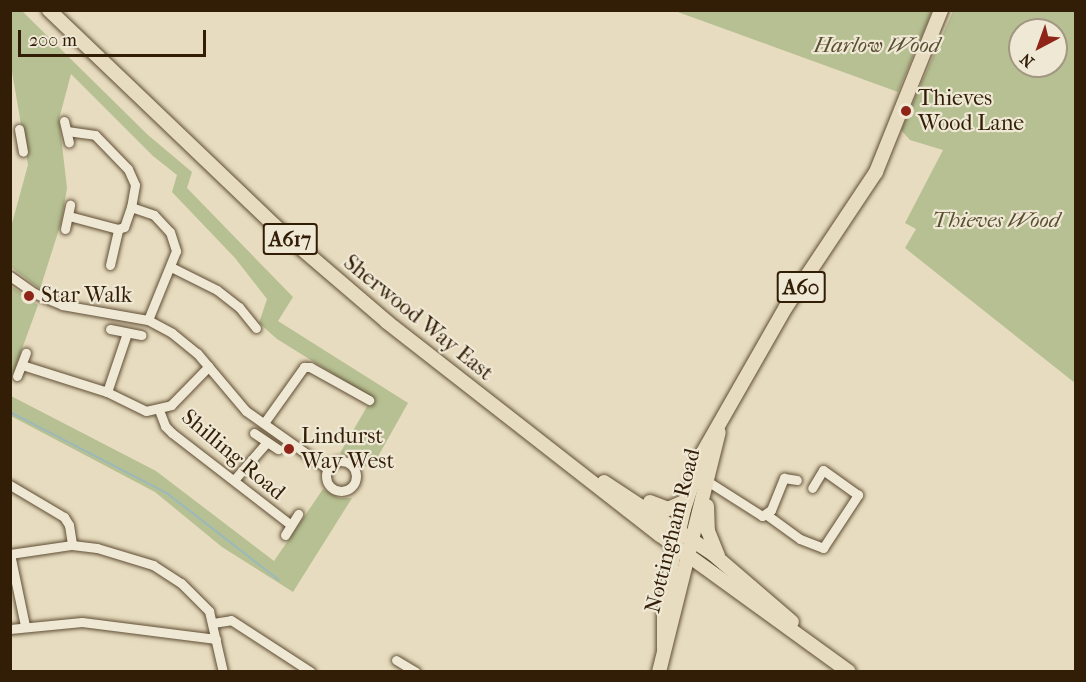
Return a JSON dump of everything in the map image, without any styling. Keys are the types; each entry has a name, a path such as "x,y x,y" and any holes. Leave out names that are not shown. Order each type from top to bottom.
{"highway":[{"name":"Sherwood Way East","path":"49,10 274,225 467,386 585,474 684,543"},
{"name":"Nottingham Road","path":"659,672 684,543 686,501 699,478 722,424 786,308 876,172 941,10"},
{"name":"Sherwood Way East","path":"585,474 624,494"},
{"name":"Nottingham Road","path":"664,649 664,627 699,478"},
{"path":"699,478 708,531 718,558"},
{"path":"624,494 668,509 686,501"},
{"path":"624,494 684,543"},
{"name":"A617","path":"684,543 718,558 849,672"},
{"name":"A617","path":"684,543 761,609 819,648"}],"street":[{"path":"64,121 69,142"},
{"path":"10,145 23,147 19,129"},
{"path":"67,131 95,135 128,168 135,185 132,207 124,227 118,229 69,216"},
{"path":"65,229 70,205"},
{"path":"132,207 154,215 170,232 176,251 148,320"},
{"path":"110,265 118,229"},
{"path":"113,254 124,256"},
{"path":"171,267 217,290 254,316 256,328"},
{"path":"10,276 34,293 62,305 148,320 186,342 209,366 238,403 328,469"},
{"path":"110,329 141,336"},
{"path":"106,392 127,333"},
{"path":"17,376 26,353"},
{"name":"Shilling Road","path":"21,365 106,392 143,410 159,410 165,426 172,433 291,525"},
{"path":"159,410 171,405 209,366"},
{"path":"264,423 300,369 310,367 369,400"},
{"path":"254,433 278,449"},
{"path":"234,480 267,442"},
{"path":"767,514 800,539 820,549 827,546 857,493 823,470 812,488"},
{"path":"699,478 762,516 767,514 784,478 797,480"},
{"path":"10,485 64,517 72,545"},
{"name":"Shilling Road","path":"285,535 298,513"},
{"path":"25,626 10,554 72,545 97,548 153,564 197,596 213,622 223,672"},
{"path":"213,622 231,620 312,672"},
{"path":"10,629 82,622 216,639"},
{"path":"396,660 416,672"}],"green space":[{"path":"21,10 148,135 192,172 187,188 293,297 278,321 408,403 371,469 340,453 372,398 277,339 259,323 267,299 235,258 172,192 177,175 153,156 71,74 59,119 67,188 61,223 40,289 11,267 11,227 28,165 11,66 11,11"},
{"name":"Harlow Wood","path":"675,11 932,11 898,92"},
{"name":"Thieves Wood","path":"953,11 1075,11 1075,383 905,248 916,229 905,223 943,150 910,140 901,130"},
{"path":"11,286 38,305 11,379"},
{"path":"11,396 156,471 274,561 323,489 339,498 352,498 293,592 222,547 155,492 11,416"}],"waterway":[{"path":"10,412 167,493 279,580"}],"place":[{"name":"Thieves Wood Lane","path":"906,111"},
{"name":"Star Walk","path":"29,296"},
{"name":"Lindurst Way West","path":"289,449"}]}
